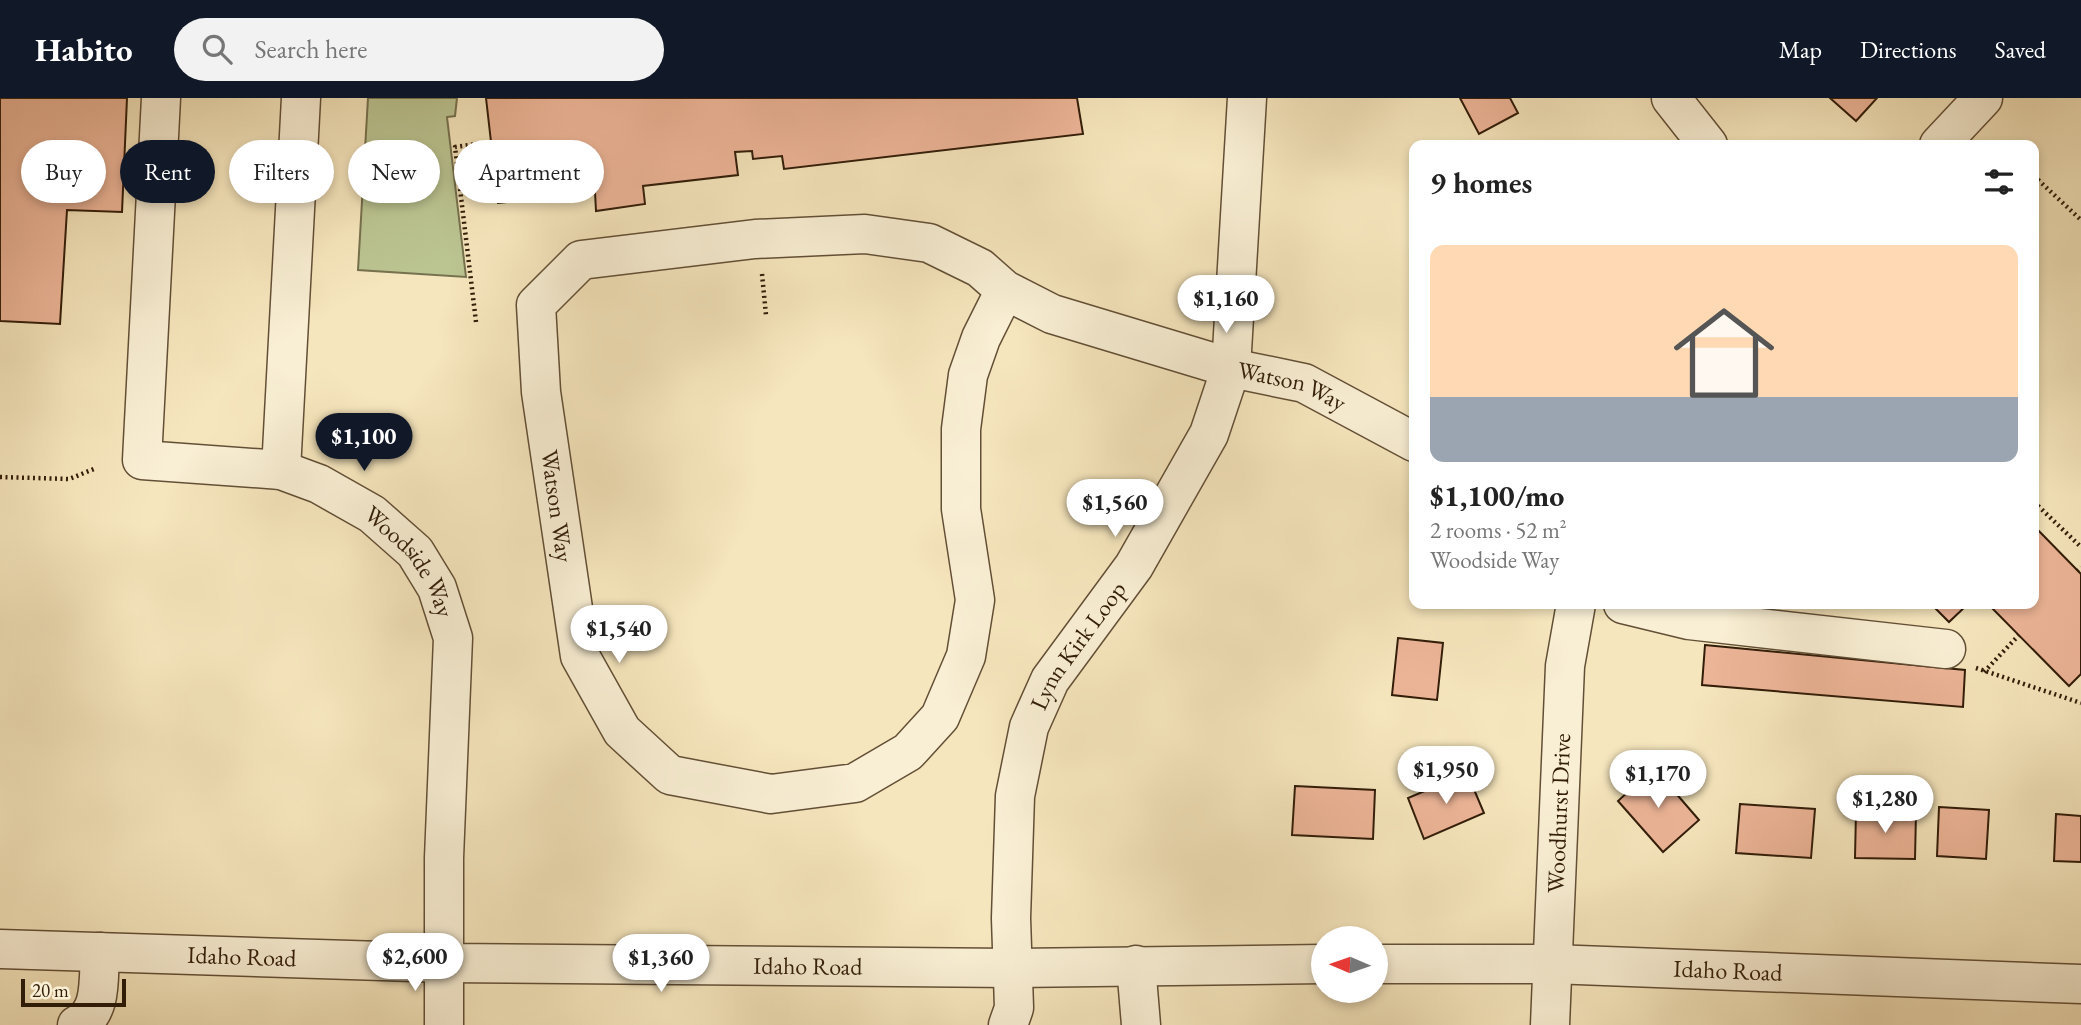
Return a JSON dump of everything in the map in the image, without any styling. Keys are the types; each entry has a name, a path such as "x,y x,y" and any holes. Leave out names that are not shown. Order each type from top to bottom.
{"street":[{"name":"Woodside Way","path":"161,98 142,460 281,470 363,506 415,552 437,588 453,638 444,858 444,1025"},
{"path":"281,470 301,98"},
{"name":"Lynn Kirk Loop","path":"1008,1025 1014,1008 1011,968 1015,796 1029,727 1050,680 1134,566 1209,434 1231,368 1247,98"},
{"path":"1671,98 1704,140"},
{"path":"1944,140 1983,98"},
{"name":"Watson Way","path":"1005,289 981,338 968,375 961,429 961,509 975,600 966,656 940,718 908,752 855,783 771,794 670,775 622,731 580,656 541,392 536,305 581,260 755,239 865,234 929,243 980,268 1005,289 1052,314 1231,368 1304,383 1409,439"},
{"name":"Woodhurst Drive","path":"1550,1025 1565,666 1575,609"},
{"path":"1644,609 1689,620 1945,649"},
{"name":"Idaho Road","path":"0,949 446,963 1011,968 1311,964"},
{"path":"77,1025 85,1021 96,1007 100,953"},
{"name":"Idaho Road","path":"1388,964 1552,964 2081,984"},
{"path":"1136,965 1141,1025"}],"path":[{"path":"2039,181 2081,220"},
{"path":"461,203 475,322"},
{"path":"761,269 766,315"},
{"path":"0,477 69,480 94,469"},
{"path":"2039,507 2081,547"},
{"path":"1984,672 2019,635"},
{"path":"1945,649 1960,662 1984,672 2081,703"}],"green space":[{"path":"368,98 457,98 455,116 447,117 454,176 454,203 457,203 466,277 358,270 362,203 440,203 440,140 366,140"}],"building":[{"path":"0,98 127,98 125,140 120,140 122,212 67,210 60,324 0,321"},
{"path":"486,98 1077,98 1083,134 784,169 782,156 753,159 752,151 735,152 738,175 643,186 645,204 596,211 596,203 604,203 604,140 491,140"},
{"path":"1460,98 1510,98 1518,113 1479,134"},
{"path":"1830,98 1877,98 1856,121"},
{"path":"2039,531 2081,574 2081,674 2069,686 1993,609 2039,609"},
{"path":"1936,609 1963,609 1949,622"},
{"path":"1398,638 1443,643 1437,700 1392,695"},
{"path":"1705,645 1965,670 1963,707 1702,685"},
{"path":"1654,768 1699,820 1663,852 1618,801"},
{"path":"1467,773 1484,813 1424,839 1408,798"},
{"path":"1295,786 1375,790 1373,839 1292,835"},
{"path":"1740,804 1815,809 1811,858 1736,853"},
{"path":"1939,807 1989,810 1986,859 1937,856"},
{"path":"1856,811 1916,812 1915,859 1855,858"},
{"path":"2056,814 2081,816 2081,862 2054,861"}]}
